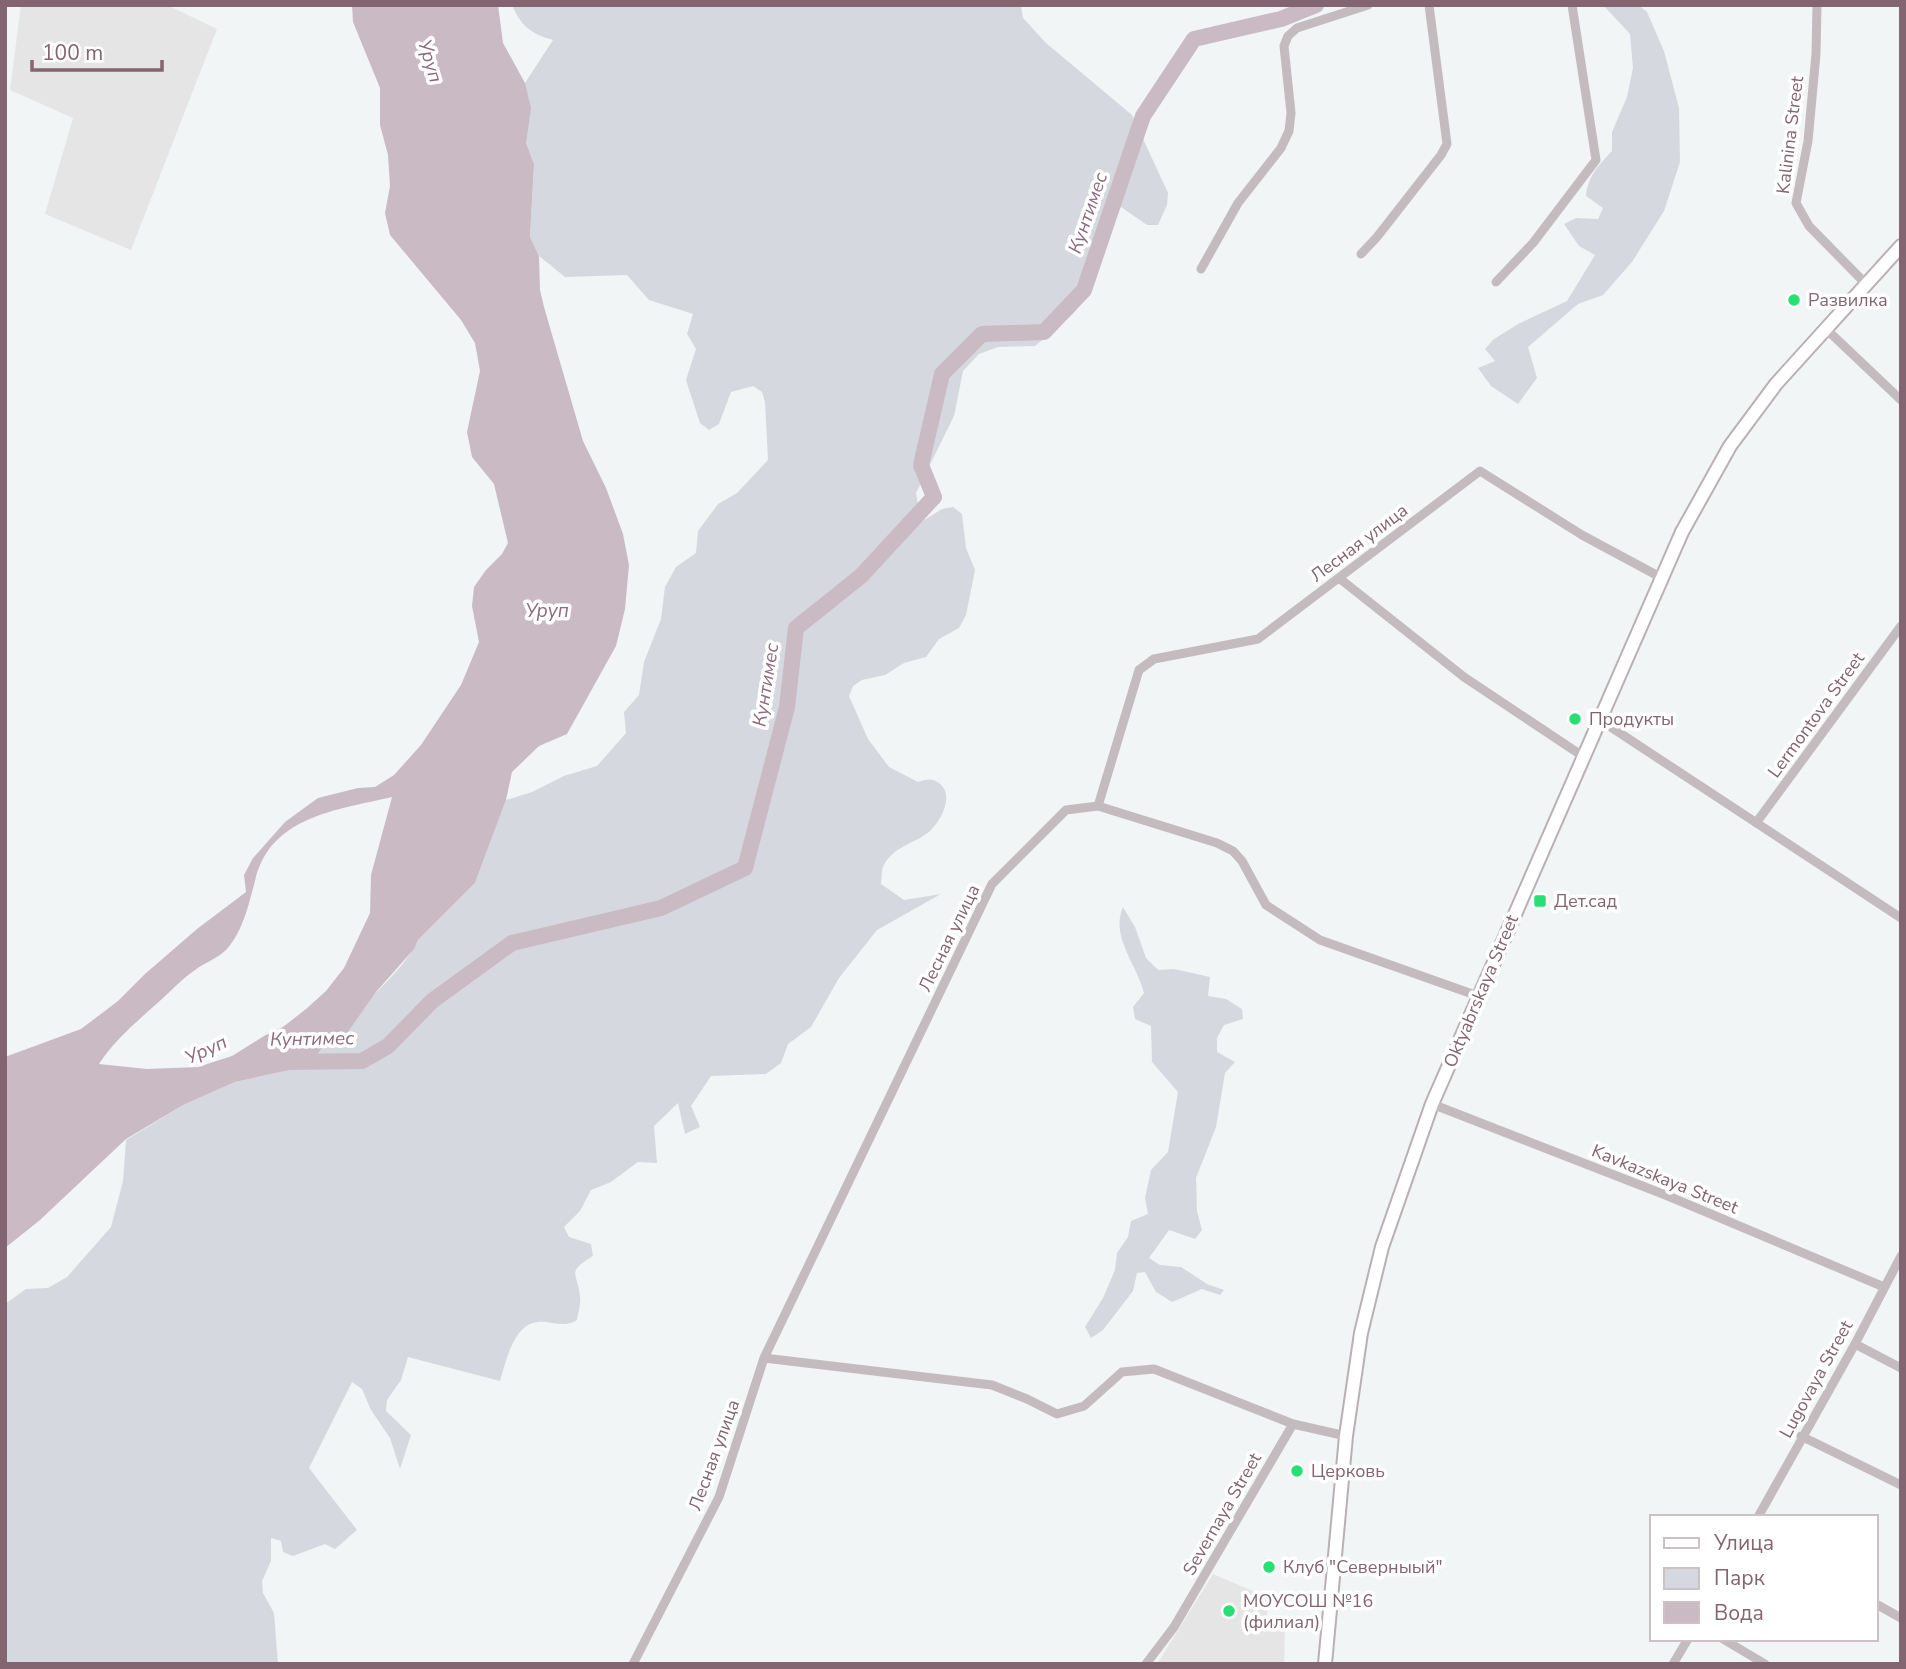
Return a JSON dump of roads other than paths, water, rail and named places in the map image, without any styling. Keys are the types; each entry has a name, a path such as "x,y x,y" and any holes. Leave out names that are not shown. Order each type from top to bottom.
{"street":[{"path":"1201,269 1238,203 1281,148 1289,131 1291,113 1284,46 1288,36 1297,28 1368,5"},
{"path":"1361,254 1377,237 1447,144 1429,5"},
{"path":"1496,282 1533,243 1596,160 1572,5"},
{"name":"Kalinina Street","path":"1817,5 1816,54 1808,141 1796,203 1809,226 1866,284"},
{"name":"Oktyabrskaya Street","path":"1325,1664 1346,1436 1361,1332 1382,1247 1432,1104 1682,532 1730,446 1776,384 1901,246"},
{"path":"1825,328 1901,400"},
{"name":"Лесная улица","path":"633,1664 719,1497 764,1358 992,884 1066,810 1098,806 1139,670 1154,659 1258,639 1480,471 1582,535 1662,578"},
{"path":"1339,578 1464,677 1584,757"},
{"name":"Lermontova Street","path":"1756,823 1901,626"},
{"path":"1600,720 1901,918"},
{"path":"1098,806 1217,843 1233,851 1242,861 1266,905 1320,940 1478,996"},
{"name":"Kavkazskaya Street","path":"1432,1104 1668,1196 1884,1287"},
{"name":"Lugovaya Street","path":"1759,1515 1901,1256"},
{"path":"1855,1344 1901,1368"},
{"path":"764,1358 992,1385 1057,1414 1084,1406 1122,1372 1154,1369 1293,1424 1346,1436"},
{"name":"Severnaya Street","path":"1146,1664 1174,1627 1293,1424"},
{"path":"1801,1436 1901,1485"},
{"path":"1878,1605 1901,1618"},
{"path":"1673,1664 1687,1641"},
{"path":"1726,1641 1765,1664"}],"water":[{"name":"Уруп","path":"352,5 498,5 503,43 525,83 531,108 526,143 534,164 530,237 539,256 540,290 583,441 606,488 623,534 629,565 625,609 616,646 567,734 539,746 512,772 506,800 475,883 418,940 414,949 376,992 342,1040 330,1038 308,1066 235,1082 183,1105 126,1139 40,1220 5,1248 5,1057 81,1029 118,1001 197,929 246,892 244,875 253,858 285,822 318,798 358,788 375,787 394,775 421,745 461,685 479,642 472,606 474,587 508,543 494,484 472,457 467,432 480,371 475,343 461,320 390,235 385,213 390,186 388,155 380,125 380,88 353,22","holes":["392,797 371,875 370,913 344,968 326,991 283,1027 232,1056 198,1067 147,1069 99,1064 121,1037 182,980 219,956 232,943 248,908 263,859 275,842 290,829 328,812"]}],"waterway":[{"name":"Кунтимес","path":"290,1062 362,1061 388,1046 432,1001 512,943 661,908 745,868 787,707 796,628 861,576 934,497 921,465 942,374 982,334 1044,332 1084,290 1143,116 1194,39 1281,19 1316,5"}],"place":[{"name":"Развилка","path":"1794,300"},
{"name":"Продукты","path":"1575,719"},
{"name":"Дет.сад","path":"1540,901"},
{"name":"Церковь","path":"1297,1471"},
{"name":"Клуб \"Северныый\"","path":"1269,1567"},
{"name":"МОУСОШ №16 (филиал)","path":"1229,1611"}]}
